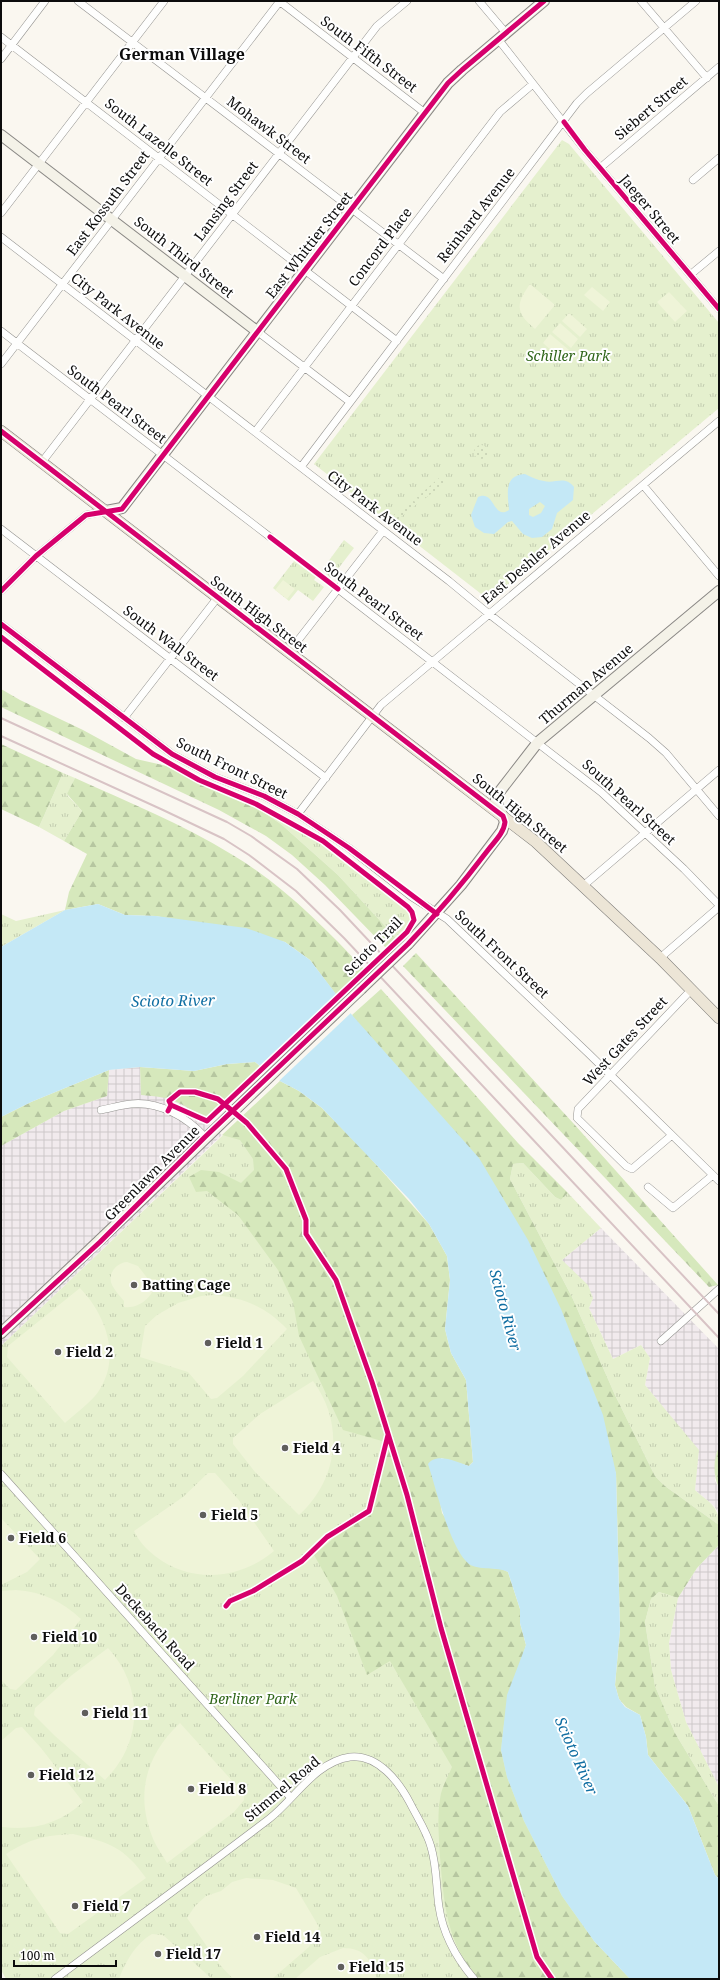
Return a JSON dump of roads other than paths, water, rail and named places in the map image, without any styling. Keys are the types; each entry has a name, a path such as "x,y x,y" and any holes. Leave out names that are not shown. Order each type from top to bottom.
{"main road":[{"name":"South High Street","path":"1,431 536,842 660,958 719,1018"}],"street":[{"path":"1,59 45,1"},
{"name":"Mohawk Street","path":"78,1 444,279"},
{"path":"1,213 164,1"},
{"name":"South Fifth Street","path":"279,1 425,113"},
{"name":"East Kossuth Street","path":"1,364 279,1"},
{"name":"Lansing Street","path":"42,462 377,26 407,1"},
{"name":"Jaeger Street","path":"479,1 534,84 600,168 719,309"},
{"name":"East Whittier Street","path":"106,512 122,509 454,76 544,1"},
{"path":"641,1 707,78"},
{"name":"Reinhard Avenue","path":"300,467 587,93 696,1"},
{"name":"South Lazelle Street","path":"1,37 397,341"},
{"name":"Siebert Street","path":"600,168 719,68"},
{"name":"Concord Place","path":"255,432 500,112 534,84"},
{"name":"South Third Street","path":"1,135 350,402"},
{"path":"693,180 719,158"},
{"name":"City Park Avenue","path":"1,237 449,581 661,748 719,816"},
{"path":"690,275 719,251"},
{"name":"South Pearl Street","path":"1,331 270,537"},
{"name":"East Deshler Avenue","path":"298,814 381,704 719,421"},
{"path":"643,485 719,576"},
{"path":"1,591 36,556 88,513 106,512"},
{"name":"South Wall Street","path":"1,529 326,778"},
{"path":"289,652 383,531"},
{"name":"South Pearl Street","path":"338,590 538,742 601,792 719,906"},
{"name":"Thurman Avenue","path":"503,816 496,800 497,795 538,742 719,591"},
{"path":"124,718 218,597"},
{"name":"South Front Street","path":"1,624 172,754 194,767 264,796 298,814 349,848 437,914 447,919 611,1075 719,1181"},
{"path":"583,886 719,770"},
{"name":"Greenlawn Avenue","path":"1,1333 100,1242 205,1137 408,944 437,914 502,831 505,822 503,816"},
{"path":"660,958 719,906"},
{"name":"West Gates Street","path":"672,1135 632,1169 626,1166 577,1118 578,1109 691,990"},
{"path":"101,1110 132,1104 157,1107 189,1122 205,1137"},
{"path":"648,1187 673,1208 713,1175"},
{"path":"661,1341 719,1288"},
{"name":"Deckebach Road","path":"1,1474 290,1798"},
{"name":"Stimmel Road","path":"55,1979 272,1817 290,1798 322,1771 333,1763 351,1757 364,1758 375,1762 391,1775 409,1801 431,1845 438,1874 439,1908 448,1938 461,1964 474,1979"}],"water":[{"path":"525,474 541,481 548,482 567,481 574,487 573,500 557,513 552,529 542,537 532,538 523,534 512,521 508,522 494,534 484,533 475,527 471,515 478,497 488,497 500,511 504,512 509,510 508,487 513,478 518,475","holes":["540,502 545,506 541,513 533,517 529,515 529,509"]},
{"name":"Scioto River","path":"98,904 125,915 156,916 246,928 285,942 310,960 352,1015 479,1158 528,1240 561,1309 603,1415 616,1473 620,1629 615,1685 619,1699 625,1707 640,1715 646,1737 648,1755 688,1806 715,1875 719,1879 719,1979 630,1979 594,1941 562,1896 524,1821 507,1777 501,1750 507,1695 526,1645 520,1623 520,1609 508,1572 499,1569 473,1566 469,1564 462,1556 444,1517 428,1464 432,1460 442,1458 453,1460 469,1466 473,1462 466,1380 451,1353 445,1329 450,1280 447,1256 429,1224 409,1199 322,1108 299,1091 280,1081 255,1062 227,1064 194,1071 140,1067 109,1070 31,1102 1,1117 1,947 65,910"}],"railway":[{"path":"1,718 227,822 251,836 297,869 340,910 719,1314"},
{"path":"1,736 224,839 249,855 296,891 344,938 719,1338"}],"place":[{"name":"Batting Cage","path":"134,1285"},
{"name":"Field 1","path":"208,1343"},
{"name":"Field 2","path":"58,1352"},
{"name":"Field 4","path":"285,1448"},
{"name":"Field 5","path":"203,1515"},
{"name":"Field 6","path":"11,1538"},
{"name":"Field 10","path":"34,1637"},
{"name":"Field 11","path":"85,1713"},
{"name":"Field 12","path":"31,1775"},
{"name":"Field 8","path":"191,1789"},
{"name":"Field 7","path":"75,1906"},
{"name":"Field 14","path":"257,1937"},
{"name":"Field 17","path":"158,1954"},
{"name":"Field 15","path":"341,1967"}],"district":[{"name":"German Village","path":"182,54"}],"park label":[{"name":"Schiller Park","path":"568,356"},
{"name":"Berliner Park","path":"253,1699"}]}
